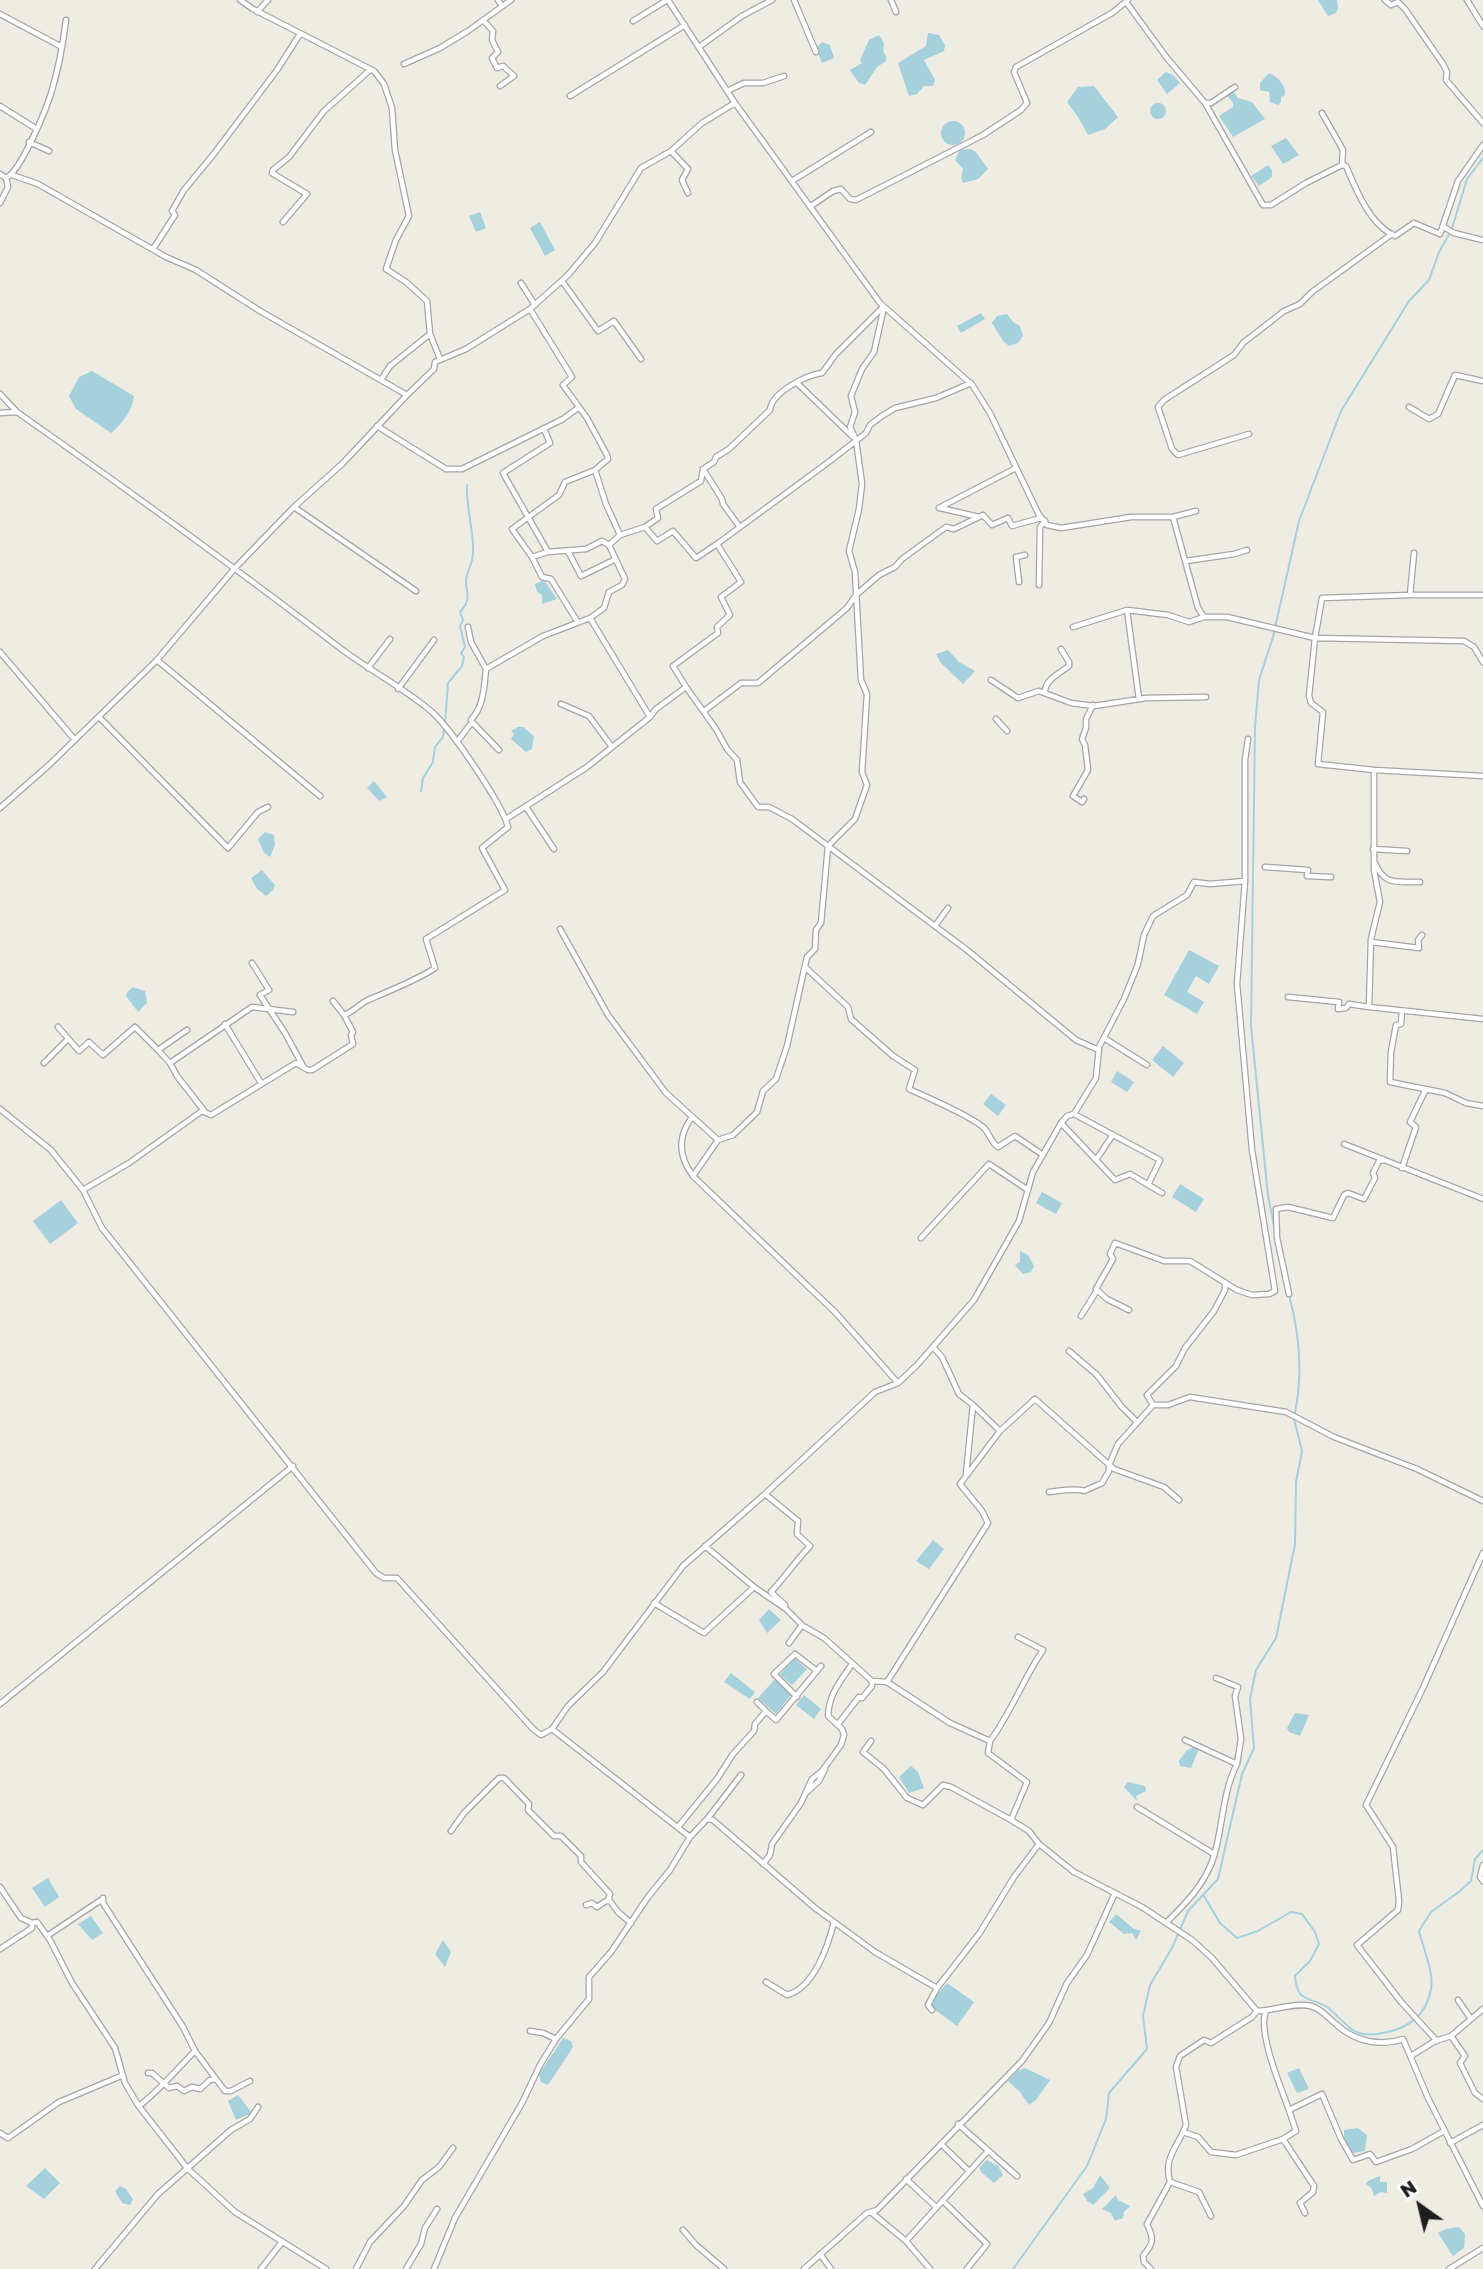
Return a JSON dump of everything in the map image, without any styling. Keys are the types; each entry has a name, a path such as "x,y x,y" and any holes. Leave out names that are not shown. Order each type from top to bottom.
{"street":[{"path":"240,0 257,12 370,70 384,84 392,108 395,150 410,216 396,240 386,269 427,301 430,334 440,359"},
{"path":"257,12 268,0"},
{"path":"498,0 502,6"},
{"path":"404,64 440,48 511,0"},
{"path":"633,21 668,0 735,103 884,307 971,383 990,413 1043,520 1052,527 1061,528 1131,517 1173,517 1196,511"},
{"path":"699,47 742,16 772,0"},
{"path":"794,0 816,52"},
{"path":"891,0 895,12"},
{"path":"811,206 833,191 841,189 850,199 856,200 925,162 983,135 1021,110 1027,103 1014,72 1016,67 1112,13 1127,0 1167,58 1205,103 1263,205 1271,205 1342,165"},
{"path":"1385,0 1391,5 1398,2 1405,9 1443,64 1447,72 1446,80 1483,123"},
{"path":"1466,0 1483,26"},
{"path":"0,14 62,47"},
{"path":"0,203 8,187 9,176 29,142 51,93 66,20"},
{"path":"483,20 493,31 492,40 498,52 492,58 497,68 503,66 514,76 500,86"},
{"path":"570,96 685,25"},
{"path":"153,249 175,215 172,211 184,190 277,70 300,34"},
{"path":"283,222 307,194 272,173 273,170 289,157 324,111 370,70"},
{"path":"727,91 744,83 763,83 783,76"},
{"path":"1205,103 1211,103 1236,87"},
{"path":"0,808 157,660 235,568 293,506 342,464 434,369 435,362 466,349 530,309 562,281 595,243 641,168 671,151 702,123 735,103"},
{"path":"0,106 36,128"},
{"path":"1322,113 1343,150 1342,165"},
{"path":"792,181 872,132"},
{"path":"29,142 49,151"},
{"path":"1342,165 1346,166 1375,221 1385,232 1395,236 1415,223 1440,234 1458,181 1483,145"},
{"path":"671,151 688,169 682,180 688,193"},
{"path":"0,174 38,184 153,249 197,270 260,311 407,395"},
{"path":"1444,227 1454,233 1483,240"},
{"path":"1249,434 1178,455 1172,449 1158,407 1164,400 1234,355 1243,343 1284,311 1300,304 1312,292 1367,255 1371,248 1392,234"},
{"path":"562,281 598,331 614,321 641,359"},
{"path":"522,284 535,304"},
{"path":"609,545 620,535 645,527 658,518 656,509 701,481 703,469 770,410 776,395 810,374 821,373 835,354 884,307"},
{"path":"693,1176 719,1140 733,1135 757,1112 763,1091 776,1079 787,1046 807,957 815,949 816,930 821,923 828,845 855,819 867,785 862,772 867,694 861,680 855,572 849,551 862,484 856,440 850,427 855,412 851,396 862,369 874,352 884,307"},
{"path":"530,309 572,377 563,385 587,418 608,459 595,470 565,482 559,495 512,529 532,557 541,577 551,579 577,621"},
{"path":"381,380 390,366 430,334"},
{"path":"1409,407 1429,419 1434,418 1455,375 1483,381"},
{"path":"797,383 856,440"},
{"path":"645,527 657,541 673,531 696,558 826,464 866,433 870,425 895,408 936,398 971,383"},
{"path":"0,394 17,412 433,713 495,797 508,827 482,848 505,890 426,939 435,968 367,1001 344,1016"},
{"path":"377,426 446,469 462,469 544,429 579,408"},
{"path":"0,413 17,412"},
{"path":"544,429 550,443 503,473 548,552"},
{"path":"979,517 939,508 1016,468"},
{"path":"703,469 739,526"},
{"path":"595,470 620,535"},
{"path":"293,506 416,592"},
{"path":"704,711 741,683 758,683 847,608 856,595 879,575 895,567 946,527 954,529 983,514 992,525 1008,518 1012,526 1043,520"},
{"path":"1173,517 1198,608 1204,617"},
{"path":"1039,585 1040,527 1043,520"},
{"path":"486,669 542,636 590,618 604,608 609,592 625,579 609,545 602,541 586,549 548,552 532,557"},
{"path":"718,544 741,582 721,597 730,615 717,627 718,633 673,666 737,760 740,782 758,807 769,807 792,819 935,926 1076,1040 1099,1050"},
{"path":"568,550 581,576 614,560"},
{"path":"1186,561 1247,550"},
{"path":"1410,595 1414,552"},
{"path":"1019,582 1016,557 1025,555"},
{"path":"1483,596 1322,598 1309,696 1311,703 1323,712 1318,764 1483,776"},
{"path":"1127,610 1139,699"},
{"path":"1073,626 1127,610 1168,615 1189,622 1204,617 1227,617 1315,638 1464,641 1474,647 1483,662"},
{"path":"590,618 650,717"},
{"path":"457,742 478,712 486,669 471,642 468,627"},
{"path":"368,668 390,639"},
{"path":"398,689 434,640"},
{"path":"1045,693 1045,685 1050,679 1069,666 1061,649"},
{"path":"0,652 75,740"},
{"path":"157,660 320,796"},
{"path":"990,680 1018,698 1039,691 1070,703 1093,705 1139,699 1206,697"},
{"path":"506,819 574,776 686,687"},
{"path":"561,704 589,716 612,747"},
{"path":"1084,799 1082,802 1073,796 1087,774 1085,745 1082,739 1086,719 1093,705"},
{"path":"99,717 228,848 258,812 268,807"},
{"path":"996,719 1007,731"},
{"path":"472,722 499,750"},
{"path":"1081,1315 1113,1259 1110,1254 1115,1243 1164,1261 1190,1261 1237,1290 1252,1294 1269,1294 1275,1291 1252,1150 1237,984 1245,881 1245,760 1248,738"},
{"path":"1369,1007 1371,942 1380,902 1373,849 1374,770"},
{"path":"526,807 554,849"},
{"path":"1373,849 1407,851"},
{"path":"1374,861 1387,879 1396,882 1420,882"},
{"path":"1265,867 1301,868 1308,870 1307,876 1331,877"},
{"path":"1,1113 45,1144 83,1190 102,1228 376,1573 384,1578 397,1578 533,1730 541,1735 552,1729 568,1706 603,1672 683,1566 875,1392 898,1383 974,1300 1019,1222 1033,1172 1061,1123 1067,1116 1074,1114 1096,1078 1099,1050 1124,999 1138,964 1144,935 1153,916 1187,895 1194,882 1210,884 1245,881"},
{"path":"935,926 948,908"},
{"path":"560,929 608,1015 666,1093 719,1140"},
{"path":"1371,942 1419,948 1418,940 1422,935"},
{"path":"252,963 269,990 260,995 303,1067"},
{"path":"805,967 848,1007 851,1019 893,1056 913,1067 915,1070 909,1089 970,1118 985,1129 998,1147 1015,1136 1043,1155"},
{"path":"1287,996 1339,1002 1338,1009 1346,1008 1349,1004 1483,1019"},
{"path":"83,1190 129,1163 200,1112 211,1115 296,1063 312,1070 354,1044 351,1035 353,1032 333,1001"},
{"path":"170,1063 252,1007 293,1012"},
{"path":"1402,1011 1401,1024 1396,1025 1391,1052 1390,1082 1445,1093 1466,1103 1483,1106"},
{"path":"225,1024 261,1083"},
{"path":"58,1027 79,1051 89,1042 103,1055 135,1027 170,1063 206,1113"},
{"path":"158,1050 187,1030"},
{"path":"1104,1038 1147,1065"},
{"path":"44,1063 68,1039"},
{"path":"1402,1168 1416,1127 1410,1122 1425,1091"},
{"path":"1074,1114 1160,1160 1148,1185"},
{"path":"692,1117 681,1135 682,1153 693,1176 835,1312 898,1383"},
{"path":"1061,1123 1115,1181 1130,1174 1163,1193"},
{"path":"1096,1160 1112,1136"},
{"path":"1344,1144 1483,1199"},
{"path":"1289,1294 1277,1238 1276,1209 1288,1207 1333,1217 1344,1195 1348,1193 1364,1199 1367,1196 1379,1161 1385,1160"},
{"path":"921,1238 989,1164 1028,1190"},
{"path":"1153,1405 1147,1395 1176,1366 1185,1348 1214,1311 1225,1283"},
{"path":"1096,1292 1129,1310"},
{"path":"933,1347 942,1357 959,1394 1000,1431"},
{"path":"1069,1351 1097,1375 1137,1422"},
{"path":"1049,1492 1060,1489 1066,1492 1079,1489 1084,1491 1100,1485 1109,1471 1118,1444 1153,1405 1168,1405 1190,1397 1286,1412 1334,1437 1417,1469 1483,1501"},
{"path":"887,1682 988,1523 982,1511 960,1484 1000,1431 1035,1399 1109,1465 1119,1472 1164,1487 1179,1500"},
{"path":"965,1475 973,1405"},
{"path":"0,1704 293,1466"},
{"path":"765,1494 798,1521 797,1534 810,1546 790,1566 788,1573 771,1592 788,1608 782,1606"},
{"path":"705,1546 754,1587 782,1606 802,1625 824,1638 872,1681 887,1682 950,1723 990,1741"},
{"path":"1437,2041 1402,2003 1357,1945 1398,1910 1399,1901 1394,1847 1366,1805 1423,1688 1483,1553"},
{"path":"654,1603 704,1633 754,1587"},
{"path":"789,1643 802,1625"},
{"path":"1011,1820 1027,1782 988,1753 990,1741 1012,1708 1022,1684 1043,1650 1018,1637"},
{"path":"757,1702 776,1720 797,1697 819,1669 795,1654 774,1674 797,1697"},
{"path":"764,1864 771,1855 772,1844 801,1803 812,1779 827,1765 841,1745 844,1735 838,1724 828,1716 831,1694 852,1664"},
{"path":"1166,1923 1191,1898 1204,1880 1215,1855 1228,1788 1237,1763 1241,1739 1235,1696 1238,1687 1216,1678"},
{"path":"838,1724 859,1697 862,1698 866,1693 872,1681"},
{"path":"678,1827 766,1712"},
{"path":"552,1729 690,1837"},
{"path":"1185,1740 1237,1763"},
{"path":"871,1741 863,1752 884,1769 907,1798 923,1805 943,1785 1011,1820 1029,1831 1039,1843 1074,1872 1192,1940 1212,1958 1257,2011"},
{"path":"434,2269 454,2218 522,2103 556,2039 589,1999 589,1977 611,1952 670,1871 690,1837 741,1775"},
{"path":"451,1831 481,1795 499,1778 504,1778 525,1798 529,1804 528,1810 554,1836 561,1836 581,1856 581,1862 610,1894 608,1901 597,1907 592,1903 586,1905"},
{"path":"1137,1807 1215,1855"},
{"path":"707,1819 713,1820 834,1922 889,1961 937,1988"},
{"path":"932,2010 928,2005 937,1988 979,1934 1019,1869 1039,1843"},
{"path":"1483,1865 1480,1877 1483,1881"},
{"path":"0,1887 21,1918 32,1923 37,1922 47,1936 72,1983 115,2048 121,2076 139,2106 187,2168 234,2212 326,2269"},
{"path":"804,2269 871,2212 877,2210 1016,2067 1049,2023 1067,1983 1097,1937 1115,1894"},
{"path":"47,1936 103,1901 183,2027 195,2051 216,2080 227,2092 250,2081"},
{"path":"608,1901 631,1923"},
{"path":"766,1982 787,1995 795,1993 819,1967 834,1922"},
{"path":"0,1950 32,1928 32,1923"},
{"path":"1458,2000 1471,2019"},
{"path":"1147,2268 1143,2256 1153,2245 1153,2236 1147,2224 1170,2182 1167,2173 1172,2148 1186,2125 1176,2067 1180,2056 1204,2040 1211,2043 1257,2011 1311,2006 1325,2013 1336,2025 1355,2038 1383,2043 1403,2039 1444,2131 1483,2206"},
{"path":"1411,2056 1451,2036 1483,2010"},
{"path":"1183,2132 1198,2137 1211,2152 1236,2155 1296,2131 1264,2036 1266,2011"},
{"path":"530,2031 556,2039"},
{"path":"1451,2036 1465,2056 1460,2063 1475,2093 1483,2099"},
{"path":"139,2106 195,2051"},
{"path":"148,2073 152,2073 169,2088 177,2086 184,2091 191,2087 200,2089 211,2080 216,2080"},
{"path":"0,2133 8,2138 59,2102 121,2076"},
{"path":"1289,2110 1322,2094 1340,2139 1353,2160 1370,2154 1376,2162 1412,2149 1444,2131"},
{"path":"95,2269 158,2194 231,2130 250,2119 258,2107"},
{"path":"958,2124 1017,2176"},
{"path":"1450,2143 1483,2125"},
{"path":"1283,2138 1314,2186 1313,2192 1300,2203 1306,2213"},
{"path":"941,2144 969,2171"},
{"path":"356,2269 370,2242 453,2148"},
{"path":"906,2241 987,2152"},
{"path":"906,2179 937,2207"},
{"path":"1170,2182 1199,2192 1211,2216"},
{"path":"942,2201 987,2244 967,2269"},
{"path":"406,2269 421,2244 425,2228 438,2209"},
{"path":"871,2212 906,2241 930,2269"},
{"path":"683,2230 724,2269"},
{"path":"261,2269 282,2242"},
{"path":"1448,2269 1483,2248"},
{"path":"820,2254 831,2269"}],"water":[{"path":"1318,0 1337,0 1336,13 1328,16"},
{"path":"928,33 939,35 945,45 944,51 924,60 935,80 933,86 924,86 917,94 909,96 898,63 926,46"},
{"path":"879,35 884,43 886,61 877,67 865,85 859,83 850,70 862,63 860,60 869,40"},
{"path":"822,42 830,45 834,58 822,63 816,48"},
{"path":"1166,72 1180,83 1167,94 1157,80"},
{"path":"1269,73 1278,79 1284,88 1285,95 1281,97 1278,105 1270,102 1269,92 1260,90 1260,83"},
{"path":"1094,86 1118,117 1105,129 1088,135 1067,102 1078,87"},
{"path":"1233,91 1238,98 1252,102 1265,119 1233,137 1219,116 1233,107 1227,95"},
{"path":"1155,103 1161,103 1166,111 1164,117 1155,119 1150,114 1150,108"},
{"path":"953,121 961,125 965,133 961,141 953,145 945,141 941,133 945,125"},
{"path":"1286,138 1299,155 1283,164 1271,146"},
{"path":"970,149 976,152 988,169 978,179 963,183 963,169 955,160 960,150"},
{"path":"1268,165 1272,170 1272,177 1259,186 1251,176"},
{"path":"480,212 486,228 476,232 469,216"},
{"path":"540,222 555,250 545,256 530,228"},
{"path":"981,313 985,319 961,333 957,326"},
{"path":"1007,314 1020,326 1023,336 1018,343 1009,346 992,323 997,316"},
{"path":"92,371 134,396 126,416 111,433 76,409 69,396 79,377"},
{"path":"544,580 557,599 542,604 542,595 537,592 535,584"},
{"path":"948,650 959,662 975,671 963,684 941,663 936,654"},
{"path":"523,727 534,736 532,749 526,752 511,739 514,734 511,731"},
{"path":"374,781 387,797 379,801 367,788"},
{"path":"265,832 274,835 275,845 270,857 264,853 258,839"},
{"path":"262,870 275,885 266,896 257,889 251,878"},
{"path":"1189,950 1219,966 1209,984 1196,976 1187,992 1204,1002 1197,1014 1164,995"},
{"path":"133,987 145,991 147,1003 138,1012 126,996"},
{"path":"1163,1046 1184,1063 1173,1077 1152,1060"},
{"path":"1117,1071 1134,1082 1127,1092 1111,1082"},
{"path":"991,1094 1006,1105 998,1116 983,1104"},
{"path":"1180,1184 1204,1199 1196,1212 1172,1197"},
{"path":"1042,1192 1062,1203 1056,1214 1036,1203"},
{"path":"61,1200 78,1223 50,1244 33,1221"},
{"path":"1020,1251 1028,1255 1034,1266 1031,1272 1023,1274 1015,1265 1020,1262"},
{"path":"933,1540 944,1549 929,1569 916,1561"},
{"path":"769,1609 781,1620 767,1633 759,1620"},
{"path":"794,1658 807,1669 792,1685 780,1675"},
{"path":"731,1673 755,1692 750,1699 724,1682"},
{"path":"776,1678 791,1695 776,1714 758,1698"},
{"path":"804,1695 821,1709 814,1719 796,1705"},
{"path":"1295,1713 1309,1715 1300,1736 1289,1732 1287,1728"},
{"path":"1193,1747 1199,1749 1191,1768 1180,1766 1179,1761 1186,1751"},
{"path":"911,1766 918,1772 924,1788 909,1793 899,1777"},
{"path":"1128,1782 1145,1786 1146,1791 1136,1796 1137,1801 1124,1787"},
{"path":"48,1878 59,1897 45,1907 32,1888"},
{"path":"1116,1914 1134,1929 1141,1931 1136,1940 1132,1933 1124,1934 1109,1922"},
{"path":"91,1916 103,1933 92,1940 78,1924"},
{"path":"443,1940 451,1952 445,1967 435,1954"},
{"path":"947,1983 974,2002 957,2026 931,2007 931,2002"},
{"path":"563,2038 571,2041 573,2047 548,2085 541,2082 539,2074"},
{"path":"1025,2068 1050,2080 1036,2100 1029,2105 1008,2081 1017,2071"},
{"path":"1299,2068 1309,2089 1297,2093 1287,2073"},
{"path":"238,2095 252,2113 236,2120 228,2101"},
{"path":"1358,2128 1367,2135 1365,2151 1353,2153 1344,2140 1344,2130"},
{"path":"987,2160 998,2166 1003,2175 994,2183 979,2168"},
{"path":"45,2168 60,2183 44,2199 26,2186"},
{"path":"1100,2175 1110,2188 1093,2205 1083,2194 1093,2188"},
{"path":"1380,2176 1380,2182 1387,2182 1387,2193 1381,2192 1374,2196 1372,2189 1366,2184"},
{"path":"120,2186 126,2189 133,2199 130,2205 122,2203 115,2191"},
{"path":"1116,2195 1118,2200 1130,2206 1124,2212 1123,2218 1115,2221 1111,2213 1102,2209"},
{"path":"1459,2227 1465,2234 1464,2248 1453,2256 1438,2233"}],"waterway":[{"path":"1452,228 1467,179 1483,158"},
{"path":"1275,1231 1268,1196 1251,1026 1255,727 1259,680 1273,637 1299,521 1341,411 1409,301 1429,280 1439,252 1450,233"},
{"path":"445,723 448,683 462,666 464,657 461,653 465,647 460,612 468,596 466,580 473,553 467,485"},
{"path":"421,791 423,778 433,762 435,747 443,737 444,728"},
{"path":"1289,1295 1299,1354 1295,1413"},
{"path":"1013,2269 1087,2166 1106,2119 1109,2093 1147,2049 1143,2016 1150,1985 1172,1948 1188,1911 1218,1879 1242,1774 1254,1748 1250,1699 1256,1670 1276,1638 1295,1544 1296,1482 1302,1451 1294,1419"},
{"path":"1204,1896 1220,1923 1237,1938 1258,1931 1291,1912 1302,1914 1315,1932 1319,1944 1310,1961 1295,1976 1298,1991 1305,1998 1327,2007 1356,2032 1380,2034 1408,2024 1425,2007 1432,1982 1419,1931 1431,1912 1471,1881 1475,1859 1483,1850"}]}
